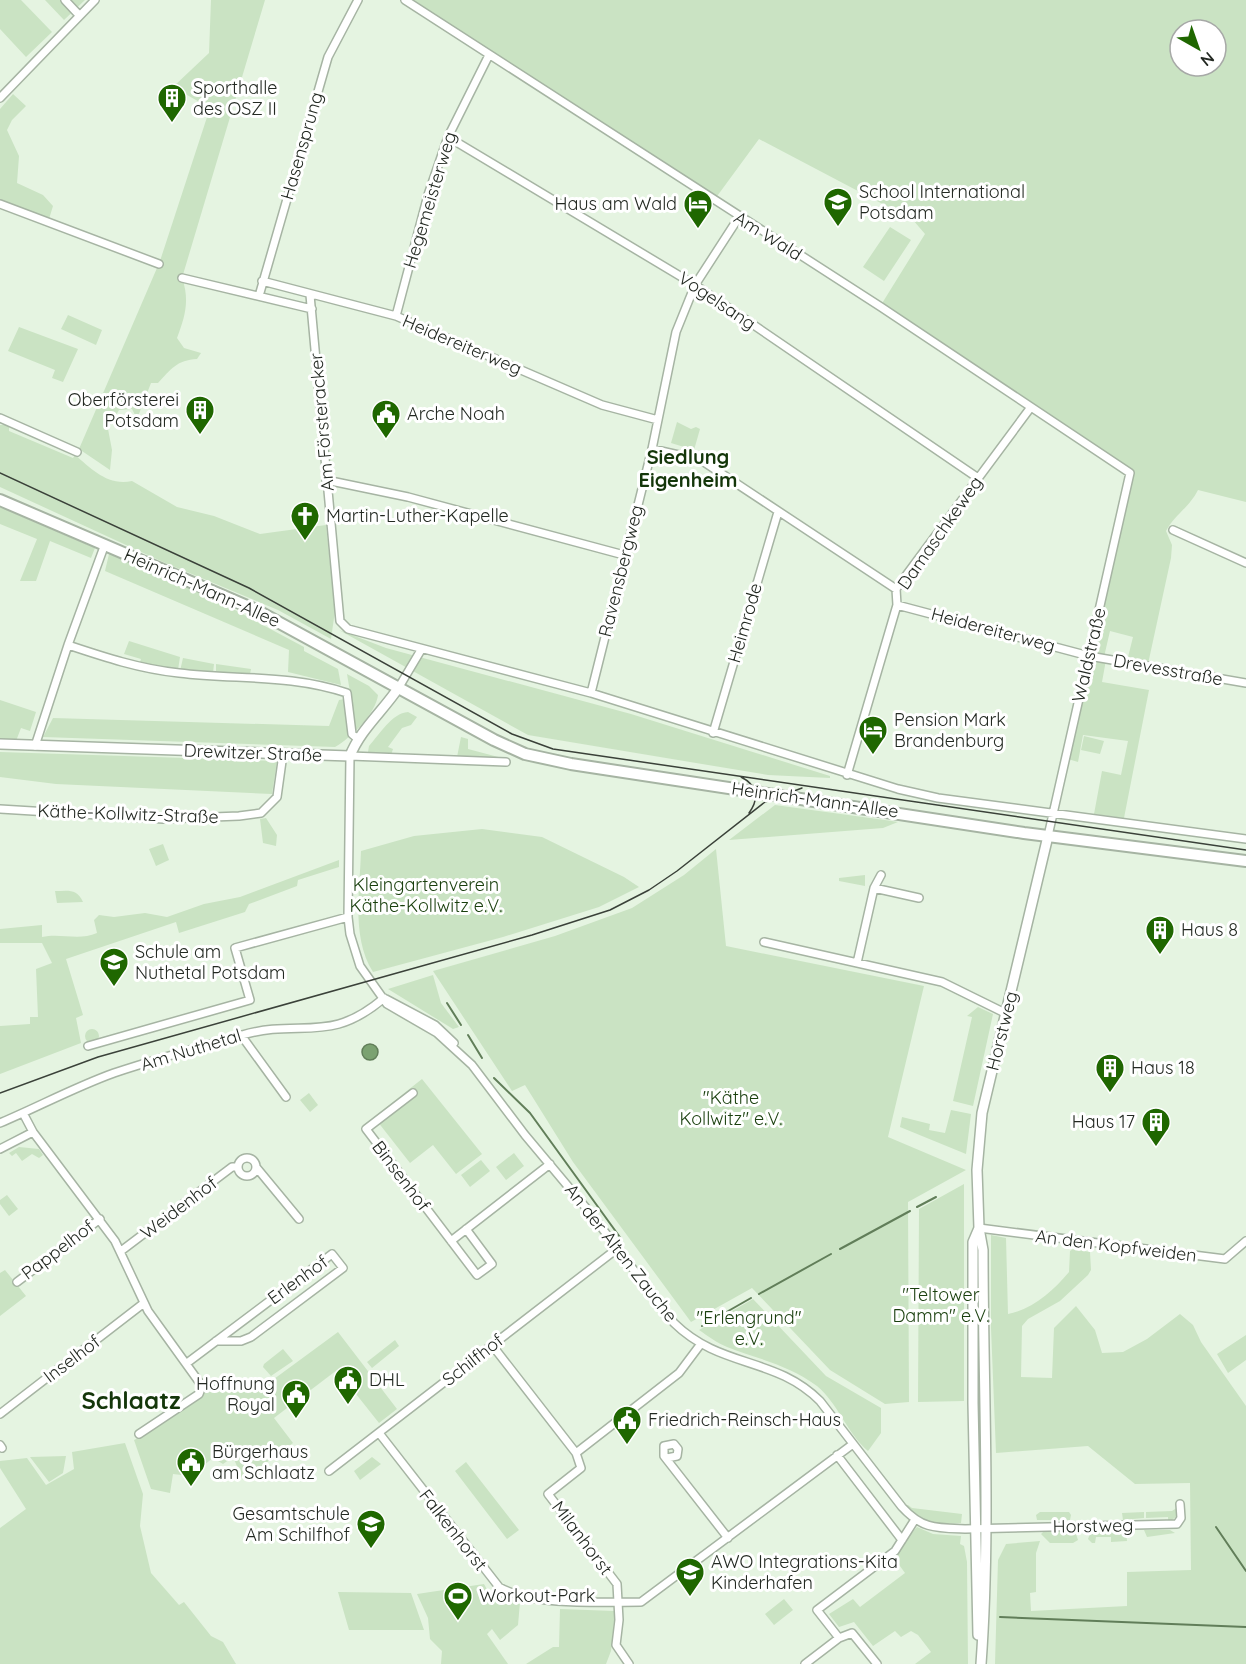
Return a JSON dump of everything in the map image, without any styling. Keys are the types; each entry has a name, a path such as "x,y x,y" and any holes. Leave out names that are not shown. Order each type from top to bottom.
{"main road":[{"name":"Heinrich-Mann-Allee","path":"0,500 235,600 509,747 547,759 1048,836 1246,861"}],"street":[{"path":"65,0 79,15"},
{"path":"0,98 95,0"},
{"name":"Hasensprung","path":"259,296 328,57 358,0"},
{"name":"Am Wald","path":"405,0 1031,407 1130,474"},
{"name":"Hegemeisterweg","path":"396,316 428,195 448,137 489,55"},
{"path":"0,84 6,91"},
{"name":"Vogelsang","path":"448,137 695,285 978,478"},
{"path":"0,204 159,264"},
{"name":"Ravensbergweg","path":"591,693 652,449 676,332 695,285 739,217"},
{"path":"182,278 312,309"},
{"name":"Heidereiterweg","path":"262,281 396,316 602,405 658,420"},
{"name":"Am Försteracker","path":"310,295 340,621"},
{"name":"Damaschkeweg","path":"847,775 897,605 896,589 1031,407"},
{"path":"0,418 77,452"},
{"path":"652,449 701,460 896,589"},
{"name":"Waldstraße","path":"1048,836 1130,474"},
{"path":"326,480 408,498 624,555"},
{"name":"Heimrode","path":"713,733 778,512"},
{"path":"1173,530 1246,563"},
{"path":"35,747 68,645 105,544"},
{"name":"Heidereiterweg","path":"897,605 1089,656"},
{"name":"Heinrich-Mann-Allee","path":"340,621 348,629 591,693 847,775 938,798 1246,839"},
{"path":"68,645 138,667 178,673 283,678 317,683 347,693 352,734 358,738"},
{"path":"399,687 421,650"},
{"name":"Drevesstraße","path":"1089,656 1246,683"},
{"name":"An der Alten Zauche","path":"399,687 358,738 350,756 348,917 350,934 360,966 393,1009 437,1033 462,1054 618,1248 674,1323 700,1345 727,1358 777,1371 806,1388 914,1521"},
{"name":"Drewitzer Straße","path":"0,744 506,762"},
{"name":"Käthe-Kollwitz-Straße","path":"0,809 164,819 261,813 277,797 283,754"},
{"name":"Horstweg","path":"980,1664 987,1528 982,1250 979,1228 979,1139 982,1113 1048,836"},
{"path":"856,963 874,888 881,874"},
{"path":"874,888 919,898"},
{"path":"88,1046 250,1000 235,948 348,917"},
{"path":"764,942 942,982 1006,1014"},
{"name":"Am Nuthetal","path":"0,1123 113,1074 241,1035 270,1027 318,1029 343,1024 363,1015 384,998"},
{"path":"241,1035 286,1096"},
{"name":"Binsenhof","path":"413,1093 366,1129 477,1275 492,1264 466,1229"},
{"path":"23,1113 33,1132 100,1219 121,1251 144,1304 201,1382 202,1390 139,1434"},
{"path":"0,1149 33,1132"},
{"name":"Weidenhof","path":"249,1158 256,1167 253,1174 245,1176 238,1167 241,1160 249,1158"},
{"path":"451,1241 550,1164"},
{"name":"Weidenhof","path":"121,1251 232,1167 238,1167"},
{"path":"256,1167 298,1219"},
{"name":"Pappelhof","path":"17,1282 100,1219"},
{"name":"Horstweg","path":"979,1228 973,1242 980,1664"},
{"name":"An den Kopfweiden","path":"979,1228 1225,1259 1246,1241"},
{"name":"Schilfhof","path":"329,1471 618,1248"},
{"name":"Erlenhof","path":"187,1363 216,1341 332,1254 343,1268 251,1337 241,1341 216,1341"},
{"name":"Inselhof","path":"0,1414 144,1304"},
{"path":"492,1345 576,1453 679,1373 700,1345"},
{"name":"Falkenhorst","path":"379,1433 499,1587 524,1597 618,1602 641,1602 853,1444"},
{"name":"Milanhorst","path":"576,1453 581,1468 548,1494 617,1584 618,1602"},
{"path":"837,1455 902,1540"},
{"path":"667,1458 728,1538"},
{"name":"Horstweg","path":"976,1528 1177,1524 1181,1518 1180,1503"},
{"path":"839,1638 818,1611 895,1551 914,1521 930,1527 976,1528"},
{"path":"618,1602 616,1645 630,1664"},
{"path":"805,1664 839,1638 852,1633 878,1664"}],"green space":[{"path":"0,0 21,0 52,32 26,57 0,29"},
{"path":"45,0 85,0 64,20"},
{"path":"211,0 265,0 182,278 186,294 186,308 177,338 184,348 201,353 197,359 184,361 175,366 158,383 151,383 137,419 132,409 119,410 108,429 112,450 110,470 79,449 160,261 210,108 173,87 209,53"},
{"path":"411,0 1246,0 1246,502 1198,490 1166,531 1172,545 1171,558 1148,664 1127,661 1133,637 1110,631 1104,657 1090,655 1133,474 881,305 925,234 913,220 759,139 715,199"},
{"path":"13,94 26,106 12,120 7,130 19,156 17,183 43,195 53,206 49,219 0,201 0,109"},
{"path":"890,227 911,240 884,281 863,267"},
{"path":"68,315 102,330 96,345 61,329"},
{"path":"19,327 78,349 63,382 52,378 55,370 8,351"},
{"path":"677,422 691,429 696,427 700,429 694,450 671,443"},
{"path":"0,425 9,425 9,431 73,458 75,455 107,479 132,481 177,507 214,516 260,534 326,525 335,611 331,639 278,610 163,562 0,487"},
{"path":"0,507 95,548 91,558 50,541 36,581 20,581 37,539 0,524"},
{"path":"109,554 207,595 304,647 304,651 338,669 341,685 288,672 289,650 105,571"},
{"path":"339,630 386,648 631,714 830,776 830,778 768,775 528,735"},
{"path":"129,641 180,657 178,670 139,665 141,659 124,654"},
{"path":"1089,657 1106,660 1102,682 1149,690 1124,818 1094,814 1102,771 1121,775 1128,741 1083,735 1078,762 1068,759"},
{"path":"183,658 214,664 213,673 180,671"},
{"path":"216,664 251,669 250,674 216,673"},
{"path":"347,674 369,686 378,695 368,717 348,738 335,747 43,737 53,718 329,726 339,700 351,698"},
{"path":"0,700 36,712 30,731 21,728 16,741 0,739"},
{"path":"408,712 417,717 411,725 402,728 388,747 393,749 391,755 368,752 369,746 386,725 402,713"},
{"path":"1084,736 1104,741 1100,754 1081,750"},
{"path":"461,737 468,739 468,749 502,758 457,757"},
{"path":"0,752 277,761 272,794 56,784 0,777"},
{"path":"775,805 898,822 883,828 729,840"},
{"path":"266,818 277,835 276,846 263,843 260,819"},
{"name":"Kleingartenverein Käthe-Kollwitz e.V.","path":"482,829 542,837 624,877 639,887 599,907 503,937 373,972 366,958 359,929 361,851 414,836"},
{"path":"163,844 169,860 156,866 149,849"},
{"name":"\"Käthe Kollwitz\" e.V.","path":"716,849 726,946 924,986 888,1137 966,1170 908,1202 909,1402 885,1404 830,1370 752,1288 691,1322 573,1162 525,1085 512,1091 433,971 555,936 632,908 684,875"},
{"path":"339,860 339,867 298,880 297,886 249,904 245,912 179,933 176,922 66,959 83,1015 76,1018 81,1043 0,1074 0,1026 30,1024 30,1017 38,1017 36,969 52,963 42,943 0,943 0,929 42,925 42,937 90,935 97,933 94,920 99,915 114,917 145,913 167,917 204,904 240,897"},
{"path":"865,875 865,886 839,881 839,878"},
{"path":"55,891 75,892 83,902 57,903"},
{"path":"433,975 441,1003 459,1027 453,1029 388,989"},
{"path":"978,1007 993,1014 973,1106 953,1101 972,1017 967,1016"},
{"path":"92,1029 97,1031 99,1036 97,1041 92,1043 87,1041 85,1036 87,1031"},
{"path":"422,1079 482,1154 456,1174 433,1145 410,1163 374,1117"},
{"path":"309,1093 318,1105 310,1112 300,1100"},
{"path":"951,1110 971,1114 966,1154 900,1127 902,1117 930,1124 929,1130 945,1133"},
{"path":"19,1147 39,1149 43,1155 39,1158 32,1154 22,1161 16,1153 12,1156 9,1153"},
{"path":"514,1153 524,1166 506,1180 496,1167"},
{"path":"481,1160 490,1171 470,1187 461,1175"},
{"name":"\"Teltower Damm\" e.V.","path":"964,1184 964,1401 918,1402 919,1209"},
{"path":"7,1195 18,1209 9,1216 0,1204 0,1200"},
{"path":"991,1235 1006,1238 1008,1314 1034,1304 1056,1286 1069,1272 1070,1251 1073,1249 1090,1252 1091,1270 1088,1275 1060,1301 1028,1319 1022,1326 1021,1377 1052,1378 1054,1328 1076,1306 1095,1330 1102,1353 1123,1352 1147,1339 1180,1314 1193,1325 1201,1342 1246,1406 1246,1664 995,1664 998,1560 1006,1544 1040,1541 1036,1553 1036,1592 1030,1593 1031,1611 1127,1606 1127,1572 1191,1570 1190,1483 1135,1484 1088,1446 996,1453 991,1328"},
{"path":"977,1262 979,1262 982,1452 978,1402"},
{"path":"5,1270 26,1296 0,1316 0,1273"},
{"name":"\"Erlengrund\" e.V.","path":"753,1299 826,1376 881,1408 881,1433 868,1451 817,1386 784,1368 723,1345 699,1330"},
{"path":"338,1332 397,1409 379,1423 337,1370 274,1418 293,1443 243,1480 233,1457 223,1464 213,1458 190,1476 173,1474 170,1493 151,1489 134,1440 148,1433 212,1385 274,1379"},
{"path":"1246,1335 1246,1360 1228,1373 1217,1354"},
{"path":"395,1340 399,1346 372,1368 367,1362"},
{"path":"283,1349 293,1361 271,1376 263,1367 264,1364"},
{"path":"125,1443 143,1494 140,1526 151,1573 179,1605 184,1602 211,1636 223,1642 236,1664 0,1664 0,1528 26,1509 0,1468 0,1461 27,1458 46,1485 74,1469 72,1452"},
{"path":"66,1456 63,1473 49,1482 30,1457"},
{"path":"372,1457 381,1464 360,1480 354,1471"},
{"path":"466,1462 519,1530 507,1539 455,1471"},
{"path":"906,1506 912,1508 962,1514 961,1523 931,1522 912,1512"},
{"path":"1178,1507 1177,1516 1168,1523 1168,1517 1146,1518 1146,1512 1172,1511"},
{"path":"1040,1512 1069,1512 1071,1515 1070,1520 1037,1520 1036,1515"},
{"path":"1144,1512 1144,1518 1133,1519 1133,1522 1123,1520 1122,1513"},
{"path":"917,1527 933,1534 961,1536 960,1544 964,1546 967,1562 968,1664 915,1664 931,1652 918,1635 911,1631 901,1637 895,1631 873,1646 854,1622 839,1627 829,1614 853,1599 860,1607 905,1573 892,1555"},
{"path":"1144,1530 1170,1530 1175,1533 1147,1537"},
{"path":"1044,1531 1075,1531 1078,1540 1073,1543 1050,1543 1041,1534"},
{"path":"1091,1531 1126,1531 1127,1541 1111,1542 1111,1537 1096,1537 1095,1543 1092,1543 1088,1539"},
{"path":"484,1584 490,1595 495,1592 520,1602 518,1625 500,1640 492,1629 487,1634 508,1664 441,1664 442,1651 430,1639 428,1618 417,1594"},
{"path":"338,1592 411,1593 424,1630 349,1630"},
{"path":"784,1599 793,1610 774,1625 765,1614"},
{"path":"560,1609 615,1611 611,1651 606,1664 526,1664 553,1647 559,1647"}],"shaded area":[{"path":"370,1044 376,1046 378,1052 376,1058 370,1060 364,1058 362,1052 364,1046"}],"waterway":[{"path":"447,1003 461,1025"},
{"path":"468,1035 482,1058"},
{"path":"494,1078 530,1113 622,1240"},
{"path":"917,1207 936,1197"},
{"path":"840,1249 910,1211"},
{"path":"759,1294 831,1254"},
{"path":"702,1326 751,1298"},
{"path":"1216,1527 1246,1571"},
{"path":"1000,1617 1246,1627"}],"tram line":[{"path":"0,473 249,588 512,734 553,749 1246,850"},
{"path":"741,777 751,784 755,792 755,802 749,813"},
{"path":"0,1093 98,1057 532,935 610,910 649,890 677,871 765,802 802,788"}],"place":[{"name":"Sporthalle des OSZ II","path":"172,124"},
{"name":"School International Potsdam","path":"838,228"},
{"name":"Haus am Wald","path":"698,230"},
{"name":"Oberförsterei Potsdam","path":"200,436"},
{"name":"Arche Noah","path":"386,440"},
{"name":"Martin-Luther-Kapelle","path":"305,542"},
{"name":"Pension Mark Brandenburg","path":"873,756"},
{"name":"Haus 8","path":"1160,956"},
{"name":"Schule am Nuthetal Potsdam","path":"114,988"},
{"name":"Haus 18","path":"1110,1094"},
{"name":"Haus 17","path":"1156,1148"},
{"name":"DHL","path":"348,1406"},
{"name":"Hoffnung Royal","path":"296,1420"},
{"name":"Friedrich-Reinsch-Haus","path":"627,1446"},
{"name":"Bürgerhaus am Schlaatz","path":"191,1488"},
{"name":"Gesamtschule Am Schilfhof","path":"371,1550"},
{"name":"AWO Integrations-Kita Kinderhafen","path":"690,1598"},
{"name":"Workout-Park","path":"458,1622"}],"district":[{"name":"Siedlung Eigenheim","path":"688,468"},
{"name":"Schlaatz","path":"131,1401"}]}
